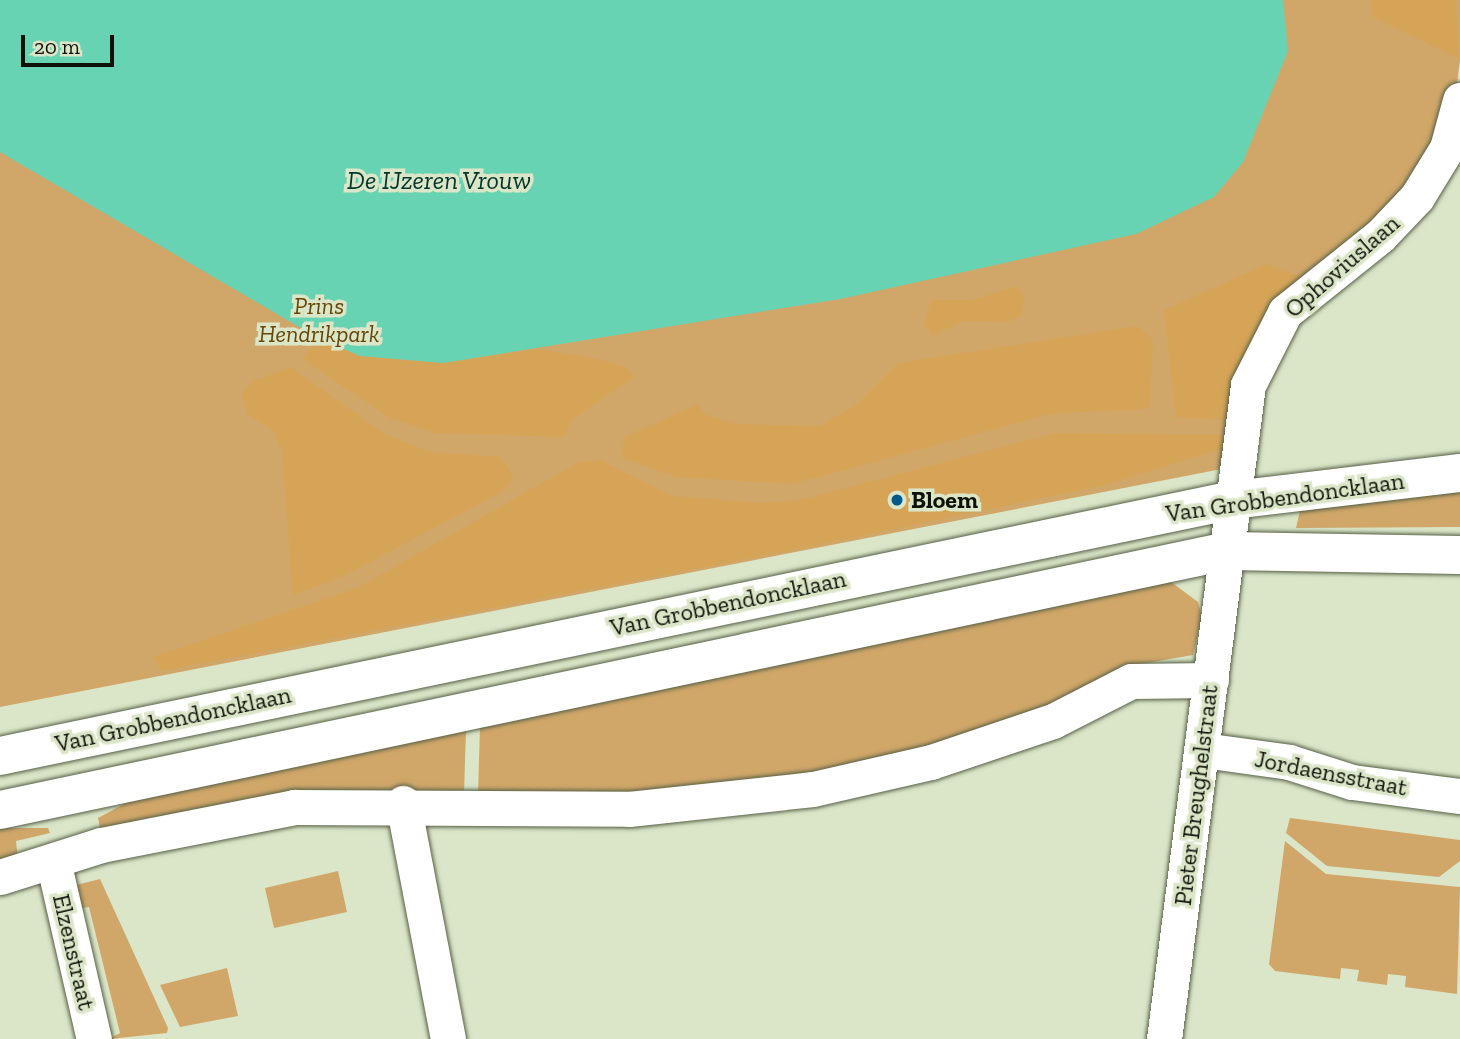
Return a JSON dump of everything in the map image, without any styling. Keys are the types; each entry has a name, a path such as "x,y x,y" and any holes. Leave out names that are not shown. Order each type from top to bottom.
{"main road":[{"name":"Van Grobbendoncklaan","path":"0,756 1233,499 1460,473"},
{"name":"Van Grobbendoncklaan","path":"0,810 1227,551 1460,555"}],"street":[{"name":"Ophoviuslaan","path":"1233,499 1248,385 1284,312 1380,236 1418,197 1447,148 1460,100"},
{"name":"Pieter Breughelstraat","path":"1164,1039 1233,499"},
{"path":"0,877 54,865 101,845 294,807 403,803 565,809 736,802 931,762 1053,721 1132,681 1211,680"},
{"name":"Jordaensstraat","path":"1203,750 1289,762 1352,782 1460,796"},
{"path":"403,803 448,1039"},
{"name":"Elzenstraat","path":"54,865 94,1039"}],"green space":[{"name":"Prins Hendrikpark","path":"0,0 1460,0 1460,60 1454,107 1391,211 1283,301 1232,467 0,707"},
{"path":"1460,489 1460,527 1296,528 1301,506"},
{"path":"1171,582 1198,602 1202,617 1193,655 1135,665 1060,705 986,732 850,766 681,794 478,794 480,727"},
{"path":"466,729 464,793 101,833 98,818 135,798"},
{"path":"1290,818 1460,840 1460,861 1439,877 1327,866 1286,833"},
{"path":"0,828 48,828 50,833 16,841 18,859 0,864"},
{"path":"1285,841 1326,874 1460,887 1457,994 1405,987 1406,976 1388,974 1387,985 1357,981 1359,970 1341,968 1340,979 1275,971 1269,964"},
{"path":"338,871 347,912 274,928 265,888"},
{"path":"100,879 168,1028 167,1033 109,1039 120,1033 89,907 77,909 72,886"},
{"path":"227,968 238,1016 180,1027 160,985"}],"shaded area":[{"path":"1371,0 1456,0 1459,59 1373,17"},
{"path":"1266,264 1303,278 1241,420 1176,418 1164,310"},
{"path":"1016,286 1025,297 1021,316 1009,322 963,321 932,336 924,324 931,300 973,300"},
{"path":"1137,326 1152,339 1153,350 1149,407 1139,410 1054,413 793,484 677,477 622,458 624,437 698,404 705,414 735,424 820,426 856,405 898,363"},
{"path":"318,338 360,356 443,363 539,349 595,358 628,368 634,377 571,420 564,437 434,433 390,418 302,359"},
{"path":"290,367 385,434 430,452 501,457 514,478 503,491 344,576 293,595 282,451 273,430 248,415 242,395 251,382"},
{"path":"1055,433 1239,435 1237,444 1105,485 789,551 162,671 153,657 357,588 579,462 599,460 673,496 761,503 800,500"}],"water":[{"name":"De IJzeren Vrouw","path":"0,0 1283,0 1288,51 1243,162 1214,197 1136,234 840,299 443,363 360,356 318,338 0,152"}],"place":[{"name":"Bloem","path":"897,500"}]}
